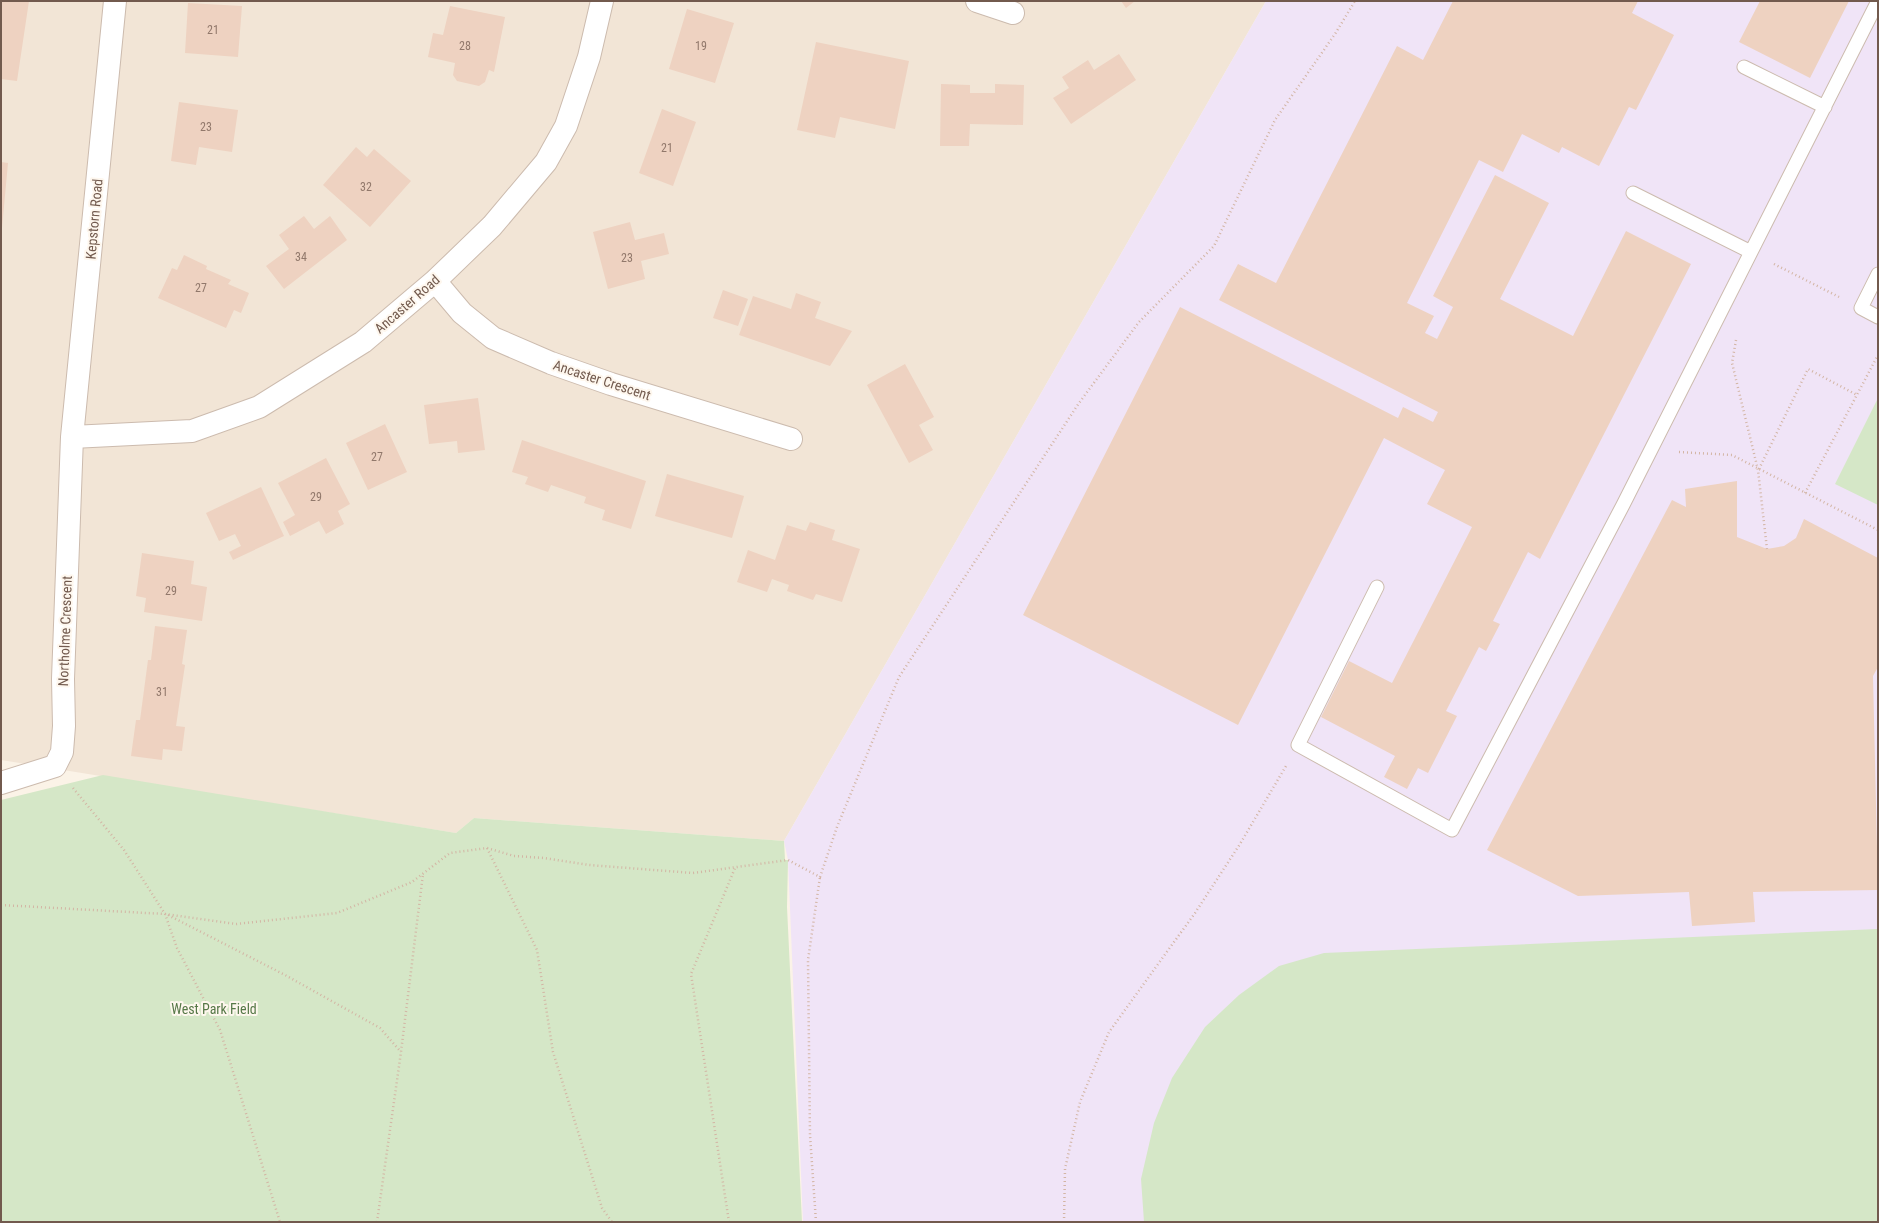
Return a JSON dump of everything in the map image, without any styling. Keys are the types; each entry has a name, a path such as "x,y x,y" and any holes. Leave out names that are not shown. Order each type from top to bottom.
{"street":[{"name":"Kepstorn Road","path":"72,437 115,1"},
{"name":"Ancaster Road","path":"72,437 192,431 259,407 363,342 435,281 492,226 546,162 566,126 589,57 602,1"},
{"path":"977,1 1012,13"},
{"name":"Ancaster Crescent","path":"435,281 462,313 493,338 551,363 611,384 790,439"},
{"name":"Northolme Crescent","path":"55,766 62,752 63,679 72,437"},
{"path":"1,783 55,766"}],"lane":[{"path":"1377,587 1298,745 1452,830 1650,451 1878,1"},
{"path":"1744,67 1825,107"},
{"path":"1634,193 1751,252"},
{"path":"1878,274 1861,308 1878,317"}],"path":[{"path":"816,1222 810,1135 808,960 820,877 837,827 899,677 1084,396 1139,322 1214,246 1275,120 1335,34 1355,1"},
{"path":"1751,252 1861,308"},
{"path":"1737,334 1732,363 1758,470 1767,549"},
{"path":"1805,493 1878,354"},
{"path":"1758,470 1808,369 1857,395"},
{"path":"1650,451 1732,455 1758,470 1878,530"},
{"path":"1064,1222 1065,1169 1080,1102 1109,1032 1195,913 1240,844 1298,745"},
{"path":"55,766 124,850 165,914 177,948 220,1030 280,1222"},
{"path":"1,905 165,914 236,924 336,913 412,882 450,853 487,848 514,856 544,858 589,865 635,867 693,874 788,860 820,877"},
{"path":"487,848 537,950 553,1052 602,1208 612,1222"},
{"path":"729,1222 691,974 735,868"},
{"path":"377,1222 401,1052 423,873"},
{"path":"165,914 285,975 380,1028 401,1052"}],"shaded area":[{"path":"1,1 1266,1 784,841 474,818 456,833 1,760"},
{"path":"1266,1 1878,1 1878,1222 803,1222 788,860 784,841"}],"green space":[{"path":"1878,398 1878,505 1835,484"},
{"name":"West Park Field","path":"103,775 456,833 474,818 784,841 785,860 788,860 787,907 802,1222 1,1222 1,800"},
{"path":"1878,929 1878,1222 1144,1222 1141,1179 1154,1123 1172,1078 1205,1027 1239,995 1279,966 1324,953"}],"building":[{"path":"1,1 29,1 17,81 1,79"},
{"path":"1121,1 1135,1 1126,8"},
{"path":"1453,1 1638,1 1632,13 1674,35 1636,110 1629,107 1599,166 1562,147 1559,153 1522,134 1503,172 1479,160 1407,303 1434,316 1425,333 1437,339 1453,307 1433,296 1495,175 1549,203 1500,299 1573,336 1626,231 1691,264 1540,559 1528,552 1493,621 1500,624 1486,651 1479,647 1446,711 1457,716 1428,773 1418,768 1407,789 1384,777 1395,756 1321,717 1349,661 1392,683 1472,527 1427,504 1445,470 1384,438 1238,725 1023,615 1180,307 1398,418 1403,407 1433,422 1438,412 1219,300 1238,264 1276,283 1397,46 1423,60"},
{"path":"1760,1 1849,1 1810,78 1739,42"},
{"path":"188,3 242,6 238,57 185,53"},
{"path":"450,6 505,17 494,72 489,70 485,82 479,86 457,81 453,75 455,63 428,57 433,33 443,35"},
{"path":"687,9 734,23 715,83 669,69"},
{"path":"816,42 909,61 895,129 840,117 835,138 797,130"},
{"path":"1119,54 1136,80 1071,124 1053,98 1069,88 1062,77 1088,60 1094,70"},
{"path":"941,84 970,85 970,93 995,93 995,84 1024,85 1023,125 970,124 969,146 940,146"},
{"path":"179,102 238,110 232,152 199,147 196,165 171,161"},
{"path":"662,109 696,122 673,186 639,173"},
{"path":"356,147 367,157 374,149 411,181 370,227 323,185"},
{"path":"1,162 8,163 2,228 1,228"},
{"path":"304,216 314,229 330,216 347,240 284,289 266,266 289,249 279,235"},
{"path":"630,222 635,240 664,233 669,254 641,261 645,279 608,289 593,232"},
{"path":"184,255 207,266 206,269 231,280 228,284 249,293 241,313 234,310 226,328 158,298 172,268 177,270"},
{"path":"723,290 748,299 738,326 713,318"},
{"path":"796,293 821,302 815,318 852,331 830,366 739,335 753,296 791,309"},
{"path":"905,364 934,417 919,425 933,450 909,463 867,385"},
{"path":"478,398 485,450 458,453 457,441 429,444 424,405"},
{"path":"385,424 407,472 368,490 346,443"},
{"path":"522,440 646,481 631,529 602,520 605,510 584,503 586,497 551,485 548,492 525,484 528,477 512,472"},
{"path":"326,458 350,504 338,511 344,524 326,534 319,521 290,536 283,522 295,515 278,483"},
{"path":"667,474 744,496 732,538 655,516"},
{"path":"1737,481 1737,537 1767,549 1784,546 1796,538 1804,519 1878,558 1878,667 1873,676 1878,890 1753,892 1755,922 1692,926 1689,892 1578,896 1487,850 1672,500 1686,507 1685,489"},
{"path":"261,487 284,536 233,560 229,552 241,546 235,534 219,541 206,513"},
{"path":"810,522 835,530 832,540 860,549 842,602 816,594 813,600 787,591 789,585 772,579 767,592 737,582 748,550 775,560 787,525 806,531"},
{"path":"142,553 194,561 191,584 207,587 202,621 144,612 146,598 136,596"},
{"path":"155,626 187,630 182,664 185,665 176,726 185,727 182,751 163,749 162,760 131,756 136,720 140,720 148,660 151,660"}]}
